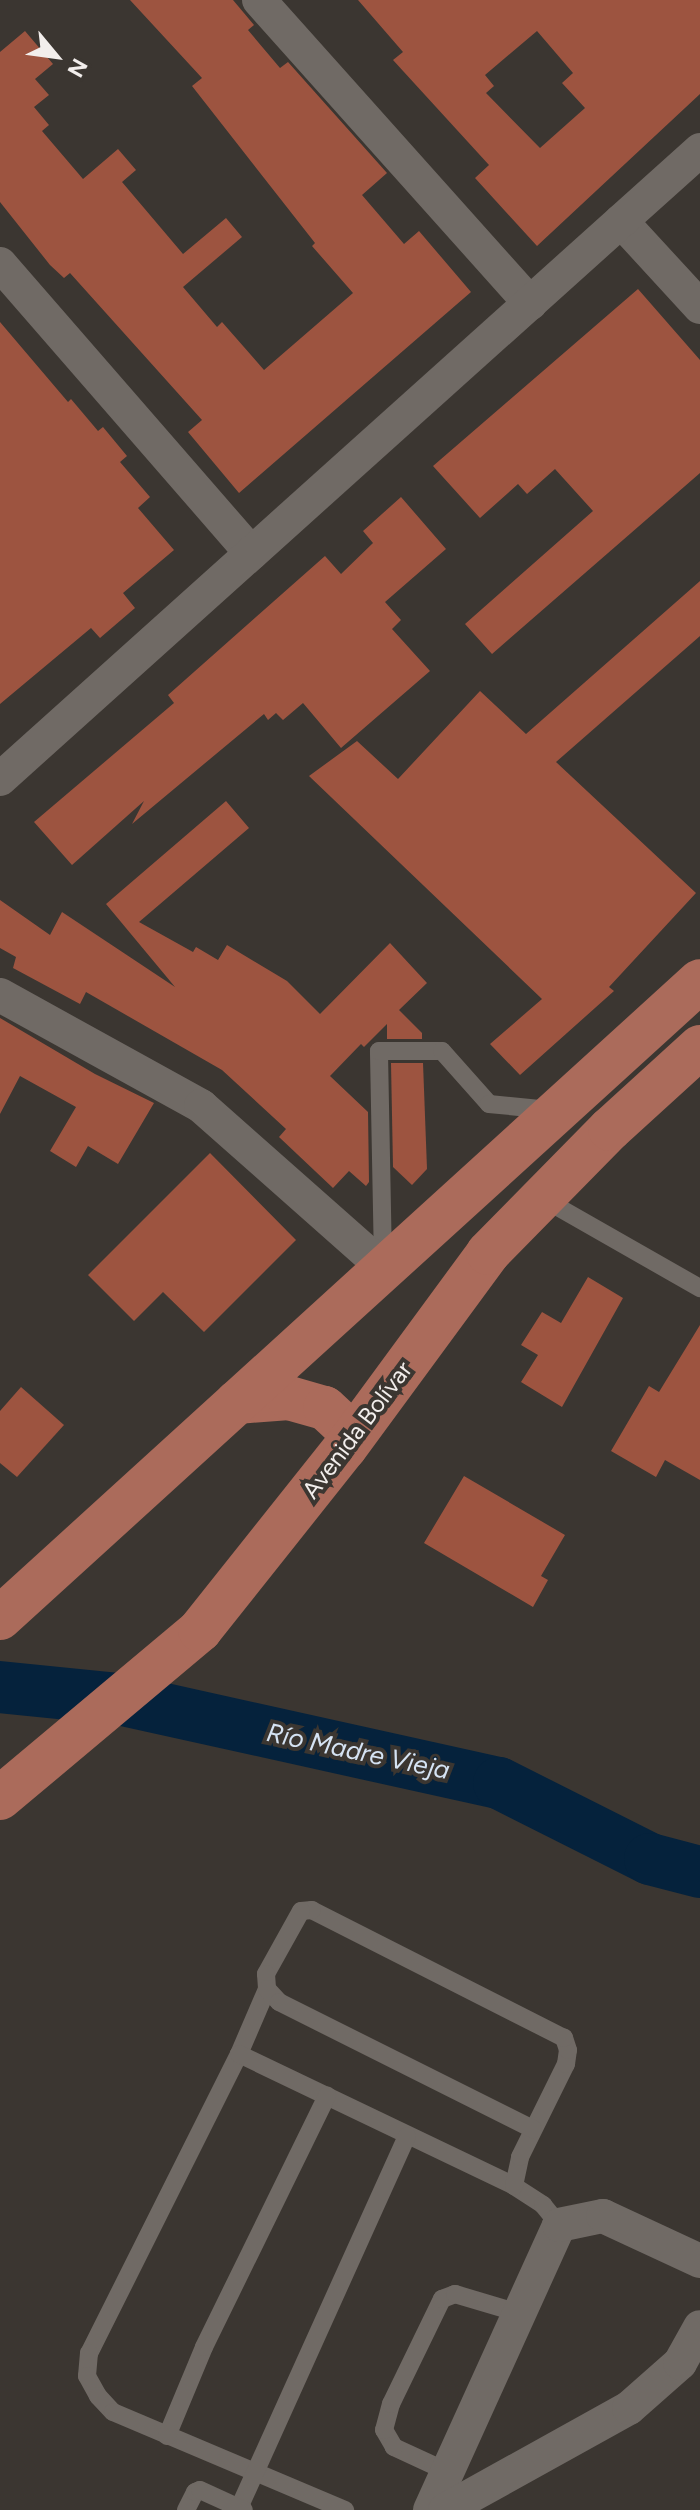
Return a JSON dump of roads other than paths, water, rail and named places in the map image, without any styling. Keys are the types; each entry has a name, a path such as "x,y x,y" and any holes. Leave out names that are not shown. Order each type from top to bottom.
{"main road":[{"path":"0,1618 165,1464 700,981"},
{"name":"Avenida Bolívar","path":"0,1798 200,1630 349,1441 488,1253 610,1129 700,1047"},
{"path":"237,1402 289,1398 325,1408 349,1441"}],"street":[{"path":"259,0 530,303"},
{"path":"0,779 621,221 695,166"},
{"path":"621,221 700,307"},
{"path":"0,264 251,553"},
{"path":"0,995 201,1106 383,1267"},
{"path":"430,2510 559,2225 603,2216 700,2261"},
{"path":"445,2510 629,2408 680,2363 700,2327"}],"lane":[{"path":"383,1267 379,1051 442,1051 489,1104 556,1111"},
{"path":"542,1198 700,1288"},
{"path":"345,2510 113,2412 98,2396 87,2376 89,2353 239,2054 267,1989 266,1974 301,1911 312,1910 564,2038 568,2050 566,2064 520,2157 514,2186"},
{"path":"267,1989 279,2002 533,2129"},
{"path":"239,2054 514,2186 543,2205 559,2225"},
{"path":"167,2436 204,2347 327,2096"},
{"path":"186,2510 195,2492 200,2490 242,2509 407,2136"},
{"path":"448,2472 394,2447 384,2430 391,2404 442,2299 455,2294 519,2313"}],"waterway":[{"name":"Río Madre Vieja","path":"0,1687 119,1699 499,1783 650,1859 700,1872"}]}
